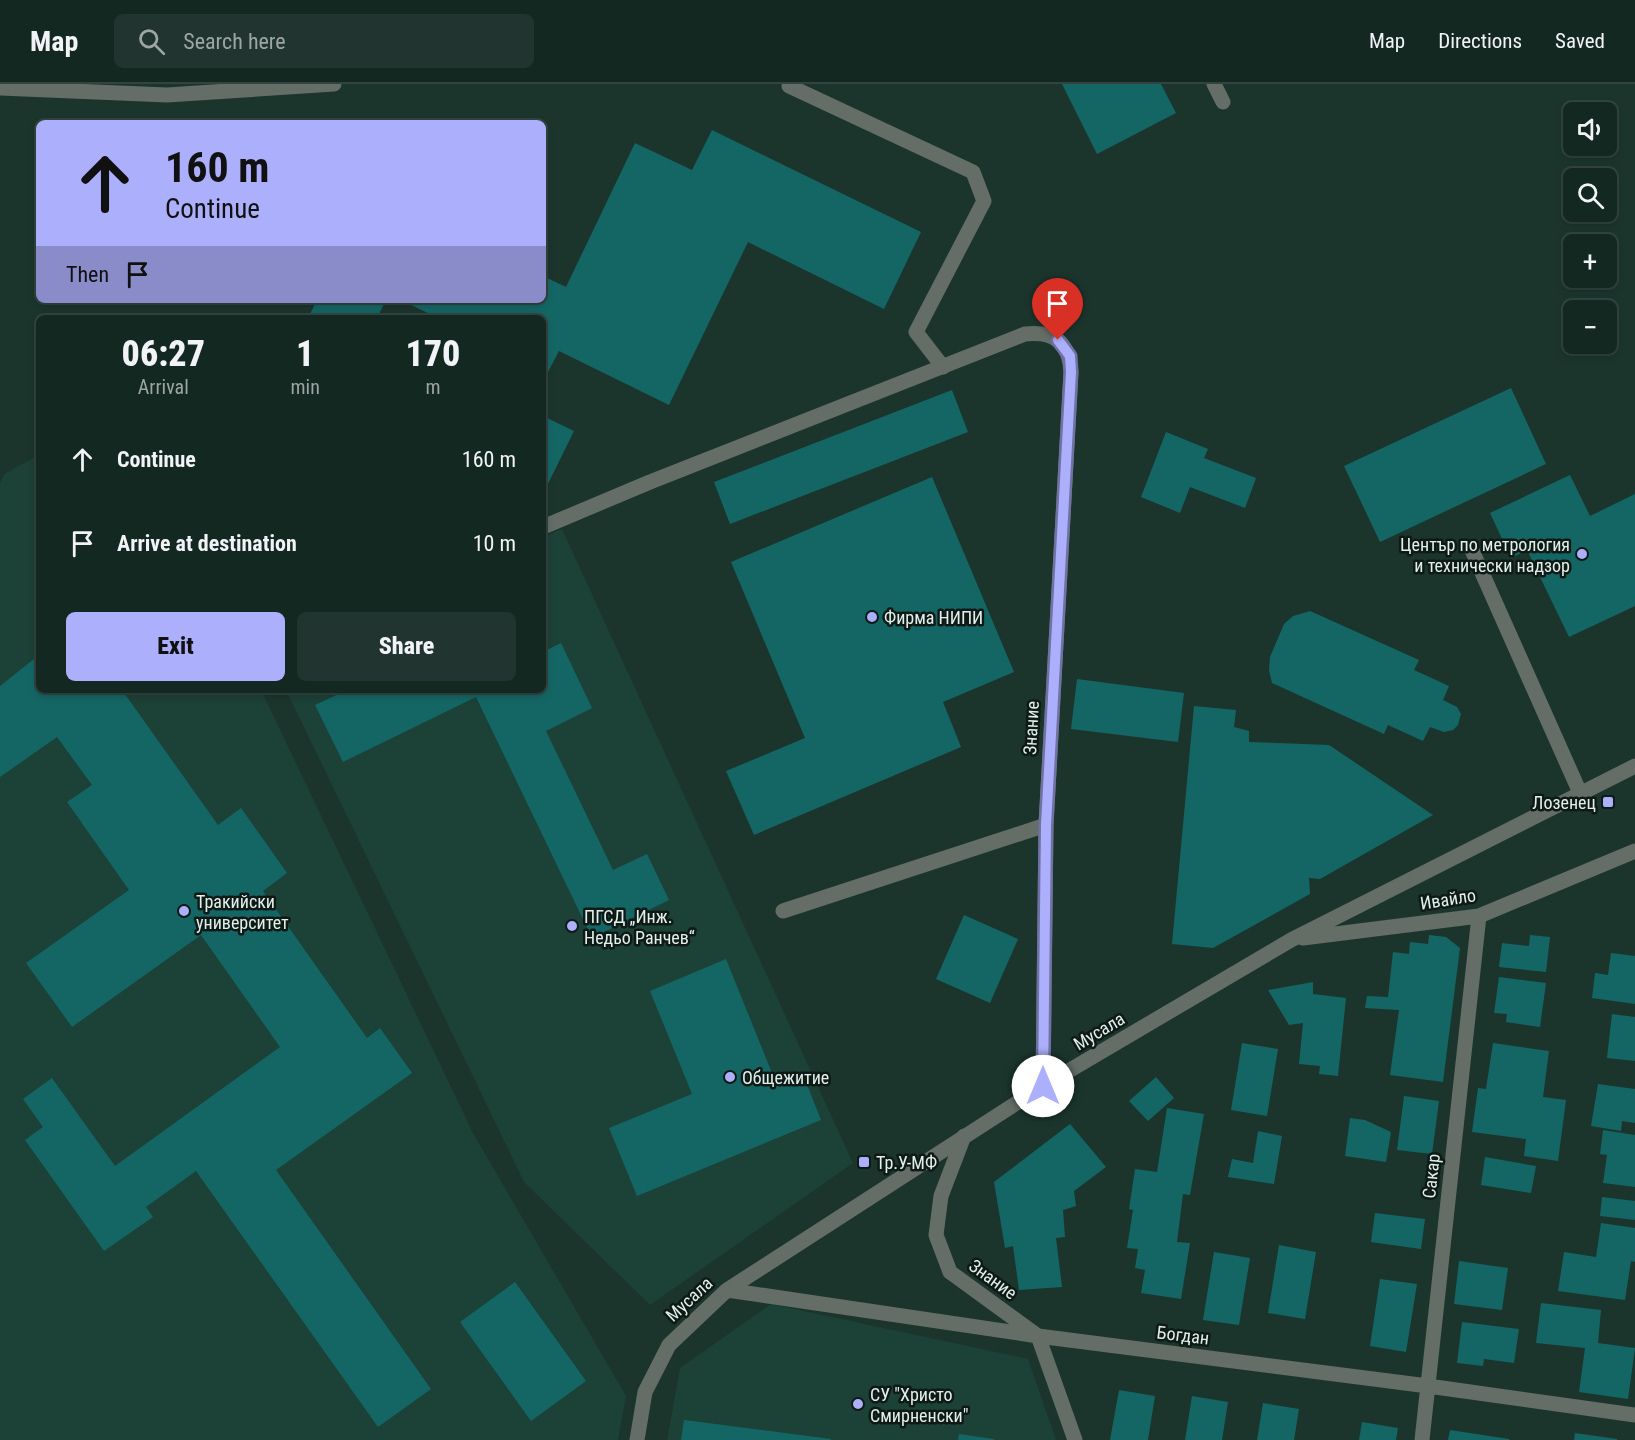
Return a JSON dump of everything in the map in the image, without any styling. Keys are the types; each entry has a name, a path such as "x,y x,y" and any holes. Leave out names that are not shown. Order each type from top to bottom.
{"street":[{"path":"0,88 115,88 167,95 334,84"},
{"path":"1214,84 1223,102"},
{"path":"546,525 943,367 916,332 984,201 973,172 789,86"},
{"name":"Знание","path":"943,367 1025,334 1041,332 1058,340 1070,356 1071,372 1046,825 1043,1086"},
{"path":"1471,548 1581,795"},
{"name":"Мусала","path":"637,1440 645,1392 669,1345 728,1290 1043,1086 1291,940 1635,766"},
{"path":"783,911 1046,825"},
{"name":"Ивайло","path":"1291,940 1479,916 1635,851"},
{"name":"Сакар","path":"1422,1440 1479,916"},
{"name":"Знание","path":"964,1136 941,1196 936,1235 950,1272 1038,1336"},
{"name":"Богдан","path":"728,1290 1038,1336 1635,1415"},
{"path":"1038,1336 1075,1440"}],"shaded area":[{"name":"Тракийски университет","path":"36,457 36,693 262,693 473,1133 626,1396 618,1440 0,1440 0,484 4,474"},
{"name":"ПГСД „Инж. Недьо Ранчев“","path":"562,529 853,1163 650,1305 524,1182 287,693 546,693 546,536"},
{"name":"СУ \"Христо Смирненски\"","path":"771,1304 1028,1359 1056,1440 667,1440 680,1368"}],"building":[{"path":"1062,84 1161,84 1176,113 1097,154"},
{"path":"712,130 921,232 884,309 748,242 669,405 559,351 548,372 546,371 546,315 432,315 407,303 546,303 546,277 566,287 635,143 692,170"},
{"path":"316,303 384,303 378,315 310,315"},
{"path":"1511,388 1546,464 1380,542 1344,466"},
{"path":"952,390 968,432 730,524 714,482"},
{"path":"546,417 574,431 546,488"},
{"path":"1166,432 1208,449 1204,458 1256,478 1245,508 1190,487 1180,513 1141,497"},
{"name":"Център по метрология и технически надзор","path":"1570,475 1590,516 1635,494 1635,606 1569,637 1527,550 1511,558 1490,513"},
{"name":"Фирма НИПИ","path":"932,477 1014,672 943,702 961,747 754,835 726,771 805,738 731,562"},
{"path":"1310,611 1419,660 1414,670 1449,686 1443,700 1457,707 1461,714 1458,725 1453,730 1444,732 1430,727 1423,741 1388,725 1384,734 1272,683 1269,670 1270,657 1284,624 1293,616"},
{"path":"561,643 592,708 546,731 613,870 647,854 669,900 592,938 476,697 343,762 315,705 341,693 546,693 546,650"},
{"path":"36,657 36,693 124,693 218,825 241,808 287,873 263,891 367,1038 380,1028 412,1073 276,1170 431,1389 378,1427 196,1171 146,1207 153,1217 104,1251 25,1140 43,1127 23,1099 52,1078 115,1166 280,1047 201,935 72,1027 26,963 129,890 67,802 92,785 57,737 0,777 0,686"},
{"path":"1077,679 1184,693 1178,742 1071,729"},
{"path":"1194,706 1236,710 1234,727 1249,731 1249,742 1329,745 1433,815 1320,879 1309,878 1310,894 1213,948 1172,944"},
{"path":"964,915 1018,939 990,1003 936,979"},
{"path":"1429,935 1446,937 1460,948 1443,1082 1390,1075 1399,1010 1365,1008 1367,996 1388,997 1393,952 1409,954 1410,942 1428,944"},
{"path":"1530,935 1550,937 1546,972 1499,967 1502,943 1529,946"},
{"path":"1611,953 1635,956 1635,1004 1592,998 1595,973 1608,975"},
{"name":"Общежитие","path":"726,959 776,1083 802,1072 821,1120 637,1196 609,1128 692,1094 650,991"},
{"path":"1499,977 1546,983 1540,1027 1506,1022 1507,1014 1494,1013"},
{"path":"1313,982 1313,994 1346,998 1338,1076 1319,1074 1320,1066 1299,1064 1303,1023 1289,1025 1268,990"},
{"path":"1612,1014 1635,1017 1635,1061 1607,1058"},
{"path":"1242,1043 1278,1049 1267,1116 1231,1110"},
{"path":"1493,1043 1549,1051 1543,1097 1566,1100 1558,1161 1524,1156 1526,1139 1472,1132 1478,1088 1486,1089"},
{"path":"1156,1077 1174,1098 1148,1121 1129,1101"},
{"path":"1598,1084 1635,1089 1635,1123 1622,1121 1621,1131 1591,1126"},
{"path":"1404,1096 1439,1101 1432,1154 1397,1150"},
{"path":"1167,1108 1204,1114 1190,1195 1183,1194 1177,1242 1190,1243 1181,1299 1141,1293 1145,1270 1135,1268 1138,1249 1127,1248 1133,1210 1129,1209 1135,1169 1157,1172"},
{"path":"1350,1118 1365,1120 1391,1132 1386,1162 1345,1156"},
{"path":"1070,1124 1106,1167 1074,1191 1076,1206 1063,1210 1065,1237 1056,1238 1062,1287 1019,1290 1013,1246 1005,1248 994,1182"},
{"path":"1603,1130 1635,1135 1635,1187 1603,1183 1607,1155 1600,1154"},
{"path":"1258,1131 1282,1136 1274,1184 1228,1177 1232,1159 1253,1163"},
{"path":"1485,1157 1536,1166 1531,1193 1481,1185"},
{"path":"1602,1197 1635,1201 1635,1220 1600,1216"},
{"path":"1375,1213 1425,1219 1421,1249 1371,1242"},
{"path":"1601,1223 1635,1228 1635,1262 1631,1261 1625,1300 1558,1291 1564,1252 1596,1257"},
{"path":"1279,1245 1316,1252 1305,1319 1268,1313"},
{"path":"1214,1252 1250,1258 1239,1325 1203,1320"},
{"path":"1459,1261 1508,1268 1502,1310 1454,1304"},
{"path":"1380,1279 1417,1284 1406,1352 1370,1346"},
{"path":"515,1282 586,1381 531,1421 460,1322"},
{"path":"1541,1303 1601,1310 1598,1343 1635,1348 1628,1399 1579,1392 1585,1348 1536,1343"},
{"path":"1462,1322 1519,1329 1514,1363 1484,1359 1483,1366 1457,1363"},
{"path":"1119,1390 1155,1396 1148,1440 1110,1440"},
{"path":"1192,1396 1228,1402 1222,1440 1185,1440"},
{"path":"1263,1403 1299,1409 1294,1440 1257,1440"},
{"path":"684,1420 831,1439 681,1440"},
{"path":"1362,1422 1398,1428 1396,1440 1359,1440"},
{"path":"1450,1430 1509,1439 1509,1440 1448,1440"},
{"path":"1575,1433 1617,1439 1617,1440 1574,1440"},
{"path":"959,1434 994,1439 994,1440 958,1440"}],"place":[{"name":"Център по метрология и технически надзор","path":"1582,554"},
{"name":"Фирма НИПИ","path":"872,617"},
{"name":"Лозенец","path":"1608,802"},
{"name":"Тракийски университет","path":"184,911"},
{"name":"ПГСД „Инж. Недьо Ранчев“","path":"572,926"},
{"name":"Общежитие","path":"730,1077"},
{"name":"Тр.У-МФ","path":"864,1162"},
{"name":"СУ \"Христо Смирненски\"","path":"858,1404"}],"route":[{"path":"1043,1086 1046,825 1071,372 1070,356 1058,340"}]}
